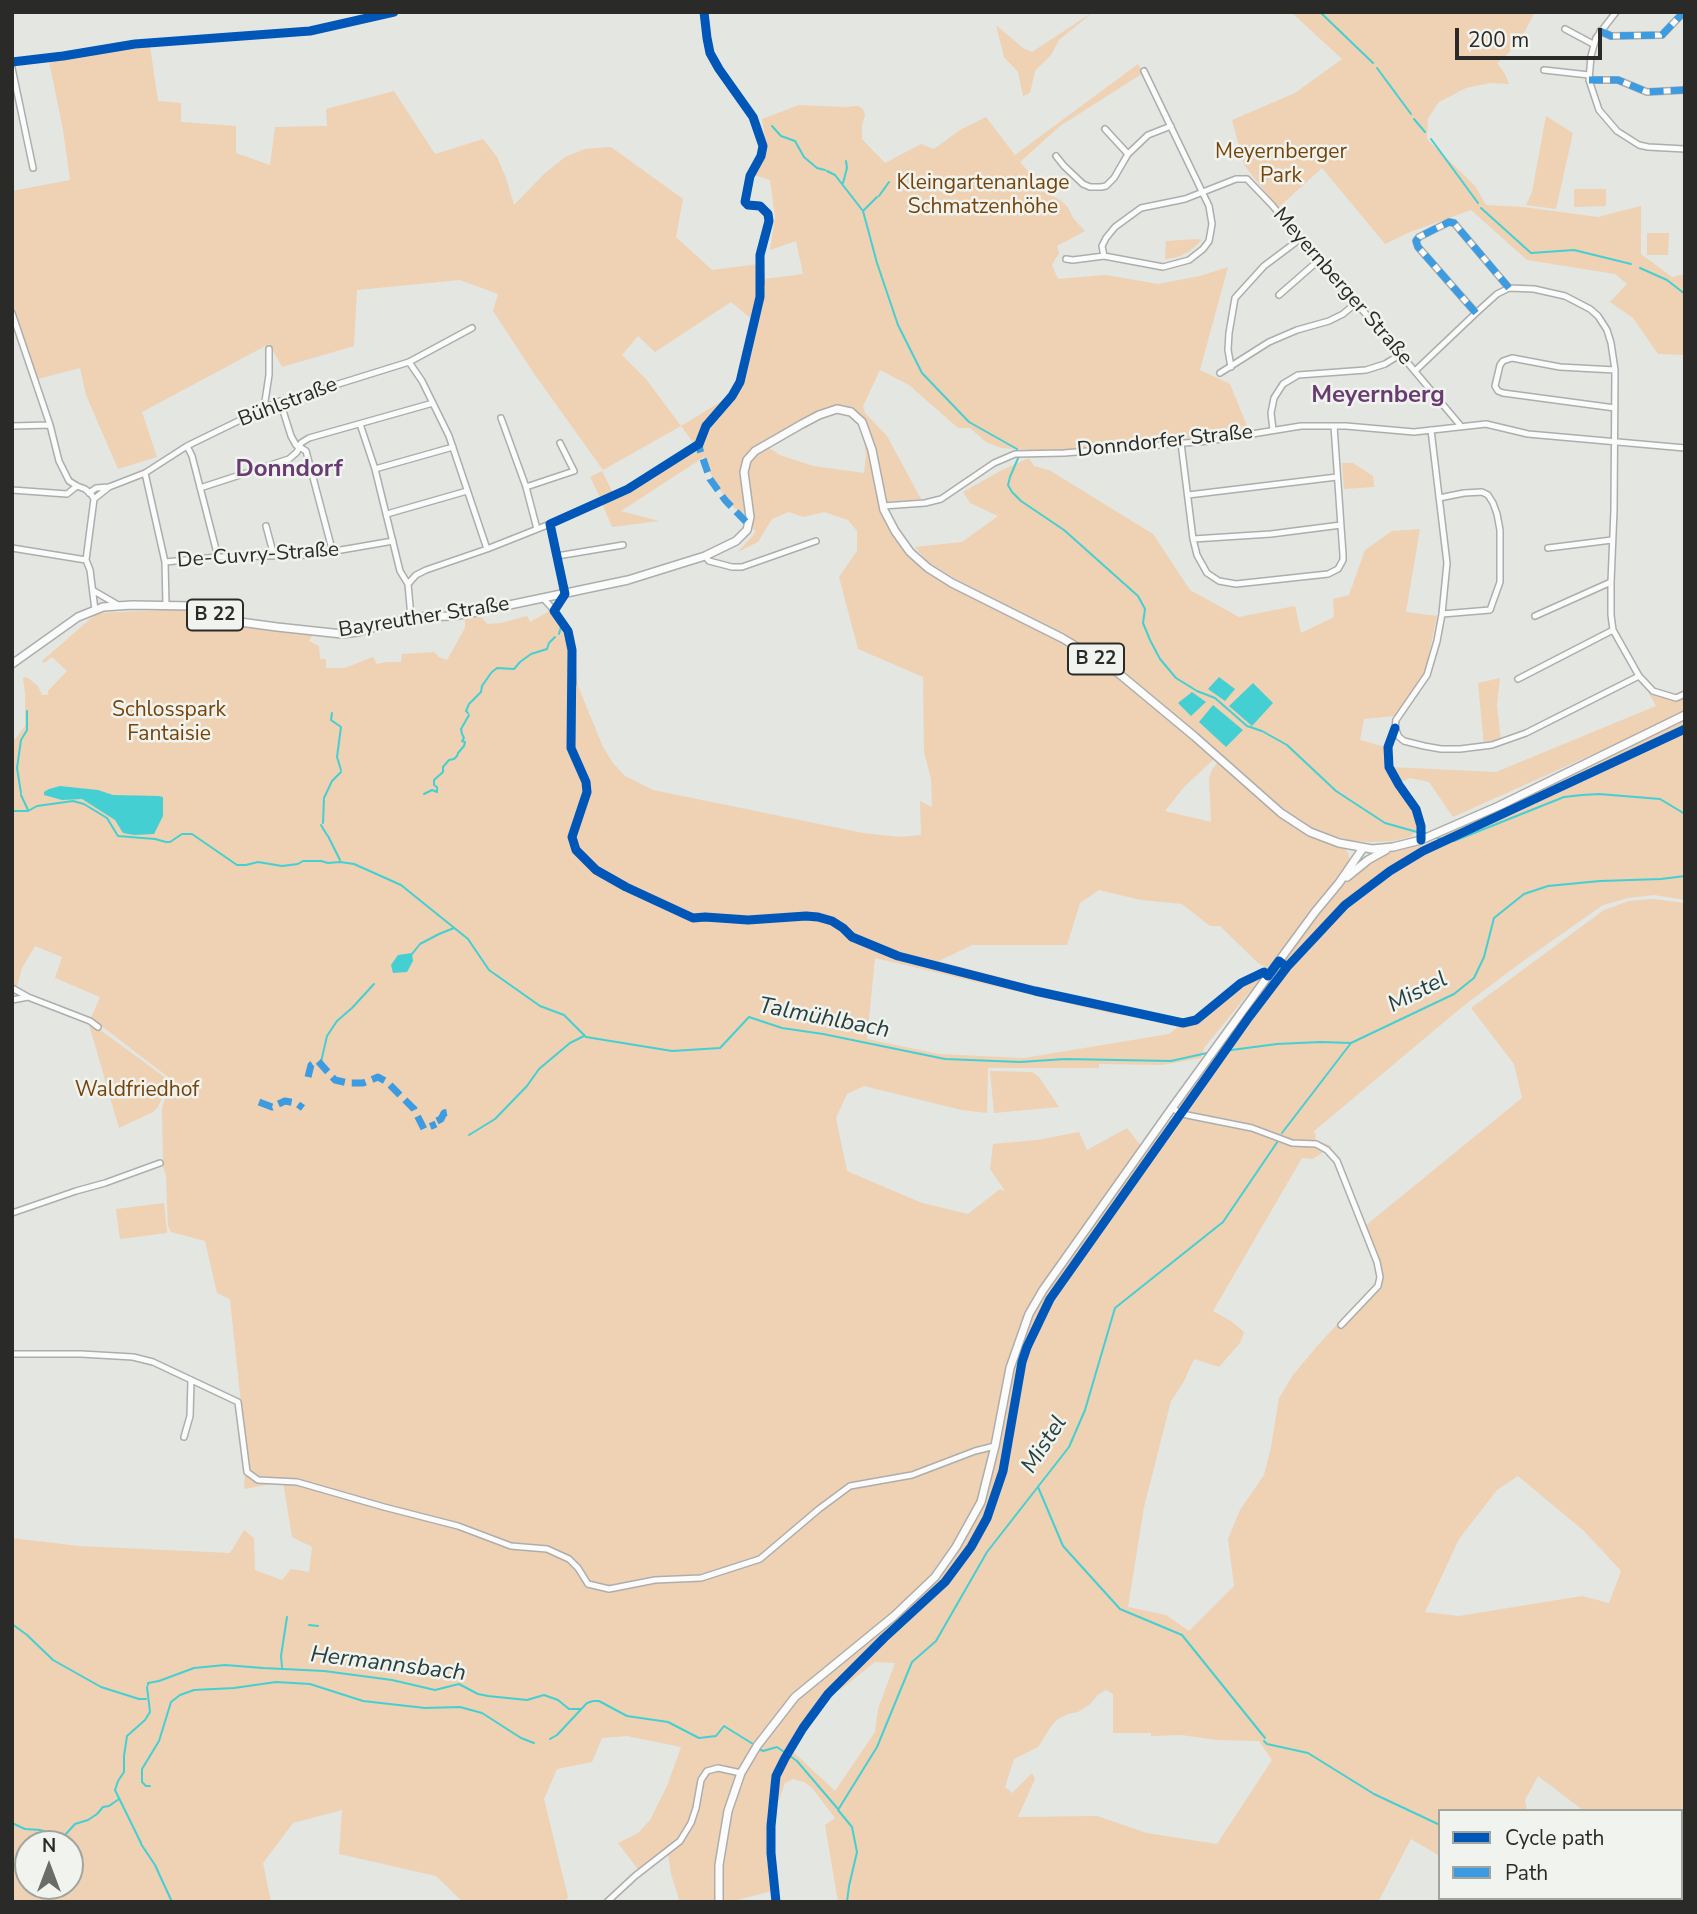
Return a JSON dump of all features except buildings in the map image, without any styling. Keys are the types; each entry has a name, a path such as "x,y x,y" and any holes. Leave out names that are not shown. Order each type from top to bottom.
{"main road":[{"name":"B 22","path":"705,556 736,541 747,530 750,511 744,468 750,456 830,410 851,412 862,422 872,450 883,506 895,531 910,552 928,568 952,583 1062,638 1111,667 1281,813 1310,832 1364,848 1393,847 1420,840 1499,806 1685,715"},
{"name":"Bayreuther Straße","path":"99,609 118,606 193,606 240,622 336,634 358,632 411,617 452,616 565,594 628,580 705,556"},
{"name":"B 22","path":"13,663 78,617 99,609"},
{"path":"1339,842 1350,852 1357,864"},
{"path":"1357,864 1393,847"},
{"path":"719,1902 719,1865 728,1811 741,1773 768,1731 795,1698 935,1577 956,1547 981,1502 1014,1352 1029,1314 1043,1290 1315,912 1364,859 1364,848"}],"street":[{"path":"704,12 710,52 753,117 762,146 761,156 750,176 745,202 748,205 760,206 768,214 769,221 760,255 761,283"},
{"path":"1615,12 1593,44 1589,78 1599,110 1621,134 1644,147 1685,149"},
{"path":"1600,31 1611,36 1662,34 1685,12"},
{"path":"1565,29 1593,44"},
{"path":"12,68 33,167"},
{"path":"1544,70 1618,80 1647,92 1685,90"},
{"path":"1066,259 1104,256 1163,267 1189,260 1209,241 1212,224 1204,192 1144,71"},
{"path":"1056,156 1083,184 1095,188 1106,186 1128,155 1148,135 1171,126"},
{"path":"1105,129 1128,155"},
{"name":"Meyernberger Straße","path":"1204,192 1236,178 1247,179 1460,425"},
{"path":"1104,256 1102,246 1110,232 1125,218 1141,208 1185,199 1204,192"},
{"path":"1476,313 1418,247 1416,242 1419,237 1449,222 1454,223 1509,288"},
{"path":"1231,367 1229,332 1235,298 1264,266 1300,239"},
{"path":"1279,295 1319,260"},
{"path":"1415,371 1497,294 1509,288 1534,289 1565,296 1598,316 1607,330 1614,352 1615,370 1611,582 1614,630 1639,676 1653,691 1676,698 1685,694"},
{"path":"1220,373 1269,342 1343,314 1356,303"},
{"path":"12,313 60,461 69,481 94,499 86,560 99,609"},
{"name":"Bühlstraße","path":"89,493 96,488 109,487 145,473 187,446 280,401 409,362 472,328"},
{"path":"264,408 269,375 269,349"},
{"path":"1273,430 1270,413 1274,398 1283,384 1298,375 1366,370 1385,364 1401,354"},
{"path":"1615,370 1560,367 1512,358 1500,365 1496,381 1496,388 1503,393 1615,408"},
{"path":"409,362 433,402 453,447 487,549"},
{"path":"280,401 291,436 299,447 306,451 333,552"},
{"path":"200,488 289,459 297,452 301,443 309,438 433,402"},
{"path":"501,418 526,487 537,529"},
{"path":"360,424 375,469 400,571 408,584 411,617"},
{"path":"1460,425 1486,424 1528,434 1685,448"},
{"path":"12,426 50,425"},
{"name":"Donndorfer Straße","path":"883,506 941,499 994,463 1016,454 1064,453 1232,438 1301,426 1397,432 1460,425"},
{"path":"1181,443 1197,555 1207,573 1219,581 1236,584 1334,573 1338,569 1343,560 1334,426"},
{"path":"1431,430 1447,562 1442,614 1427,675 1396,720 1395,728 1399,737 1424,746 1460,749 1484,747 1526,733 1639,676"},
{"path":"526,487 574,471 560,443"},
{"path":"187,446 192,456 218,557"},
{"path":"375,469 453,447"},
{"path":"145,473 165,562 166,605"},
{"path":"1188,495 1337,477"},
{"path":"12,490 67,494 77,486"},
{"name":"Bühlstraße","path":"94,499 109,487"},
{"path":"387,514 467,491"},
{"path":"1439,498 1477,492 1488,495 1497,514 1500,530 1500,582 1490,610 1442,614"},
{"path":"408,584 416,575 426,570 487,549 613,496"},
{"path":"550,524 565,594 554,611"},
{"path":"1193,539 1271,534 1340,525"},
{"path":"266,526 274,556"},
{"path":"1548,548 1612,540"},
{"name":"De-Cuvry-Straße","path":"165,562 218,557 312,555 393,541"},
{"path":"705,556 709,561 742,567 816,541"},
{"path":"557,556 623,545"},
{"path":"12,548 86,560"},
{"path":"1535,616 1611,582"},
{"path":"93,591 118,606"},
{"path":"99,609 102,597"},
{"path":"543,598 570,637 573,683"},
{"path":"1518,679 1614,630"},
{"path":"12,673 13,663"},
{"path":"12,988 90,1021 98,1027"},
{"path":"12,999 28,997"},
{"path":"1172,1108 1181,1114 1252,1128 1292,1143 1316,1144 1327,1150 1336,1161 1377,1262 1380,1278 1378,1286 1341,1325"},
{"path":"12,1213 76,1191 106,1184 160,1163"},
{"path":"12,1354 81,1353 133,1357 153,1362 238,1402 247,1472 257,1480 297,1482 458,1526 510,1546 547,1549 569,1559 589,1584 608,1589 655,1580 701,1578 760,1559 850,1486 912,1475 995,1446"},
{"path":"184,1437 190,1416 191,1380"},
{"path":"607,1902 635,1876 670,1850 686,1833 696,1808 701,1780 707,1771 718,1768 741,1773"},
{"path":"615,1894 621,1902"}],"green space":[{"path":"1093,12 1059,40 1051,55 1035,71 1030,93 1023,96 1018,72 1004,57 996,25 1023,48 1032,52"},
{"name":"Meyernberger Park","path":"1291,12 1535,12 1524,33 1497,63 1509,84 1490,83 1466,88 1439,102 1428,118 1427,139 1475,186 1486,205 1598,217 1641,206 1641,254 1672,277 1685,274 1685,355 1658,354 1633,318 1610,302 1627,284 1615,274 1527,260 1471,210 1385,244 1322,168 1278,208 1244,165 1232,120 1295,93 1342,59"},
{"path":"150,46 158,101 181,103 181,122 236,126 236,153 270,165 275,127 327,126 326,109 394,91 435,154 483,139 497,157 514,205 565,157 585,149 611,147 683,199 676,237 712,270 759,264 761,293 754,321 731,302 655,352 638,336 622,355 646,379 681,426 603,470 493,311 498,294 460,280 357,290 354,346 282,367 269,344 142,412 157,457 118,469 86,395 80,368 38,379 12,304 12,191 70,180 49,61"},
{"path":"1138,64 1143,73 1060,126 1020,162 1047,193 1068,207 1073,218 1085,231 1057,246 1059,253 1052,265 1058,279 1106,275 1158,284 1200,276 1228,267 1200,370 1230,384 1249,431 1125,446 1038,452 1001,448 986,442 970,428 958,428 909,385 880,370 863,406 865,413 887,436 921,499 885,502 879,507 904,549 945,581 1070,646 1115,673 1214,759 1184,787 1165,811 1211,822 1209,778 1217,763 1220,763 1272,809 1342,847 1348,852 1350,863 1267,968 1258,963 1220,926 1210,926 1182,904 1141,900 1099,890 1080,903 1067,945 972,945 939,961 1144,1015 1113,1014 875,958 867,1039 939,1054 1024,1058 1169,1034 1183,1023 1196,1020 1219,1000 1253,979 1260,979 1204,1048 1201,1058 1162,1065 1099,1064 1099,1068 988,1068 987,1113 962,1110 864,1086 847,1094 836,1118 847,1171 922,1203 968,1214 1000,1189 1005,1191 990,1169 993,1144 1037,1140 1079,1132 1087,1150 1127,1128 1145,1151 1170,1120 1189,1118 1178,1103 1296,942 1343,883 1356,871 1381,855 1423,845 1604,760 1600,751 1453,817 1429,782 1410,778 1396,784 1414,810 1419,828 1410,837 1393,841 1353,841 1320,832 1301,822 1261,791 1113,666 1070,639 927,561 915,547 962,542 998,516 970,503 963,492 1029,458 1034,466 1049,470 1153,534 1190,590 1239,617 1295,606 1301,633 1334,617 1333,599 1349,595 1365,550 1392,531 1420,529 1406,612 1437,616 1425,674 1395,716 1364,719 1360,740 1385,747 1389,767 1496,772 1656,706 1647,690 1673,700 1685,696 1685,900 1654,895 1603,905 1462,1007 1313,1132 1316,1134 1316,1140 1332,1146 1313,1159 1302,1158 1213,1311 1244,1332 1240,1343 1219,1367 1194,1359 1171,1401 1144,1507 1128,1607 1166,1615 1189,1631 1234,1586 1228,1539 1240,1510 1264,1475 1279,1398 1293,1375 1318,1345 1341,1320 1349,1318 1381,1278 1365,1226 1522,1098 1514,1064 1471,1008 1604,910 1629,901 1653,899 1685,903 1685,1889 1683,1809 1581,1809 1538,1776 1525,1800 1527,1809 1438,1809 1438,1855 1411,1839 1378,1902 838,1902 825,1825 835,1818 812,1788 793,1779 785,1783 779,1800 773,1804 771,1853 775,1890 730,1902 680,1902 668,1854 639,1874 618,1843 638,1833 650,1820 667,1786 681,1747 627,1736 602,1738 592,1762 557,1769 544,1799 568,1897 565,1902 463,1902 436,1876 339,1854 342,1810 293,1823 263,1863 271,1902 12,1902 12,1538 79,1546 230,1553 244,1530 254,1538 255,1570 282,1580 291,1569 309,1572 312,1547 292,1537 283,1482 244,1489 246,1452 230,1299 217,1293 205,1241 171,1232 168,1226 162,1107 172,1080 91,1018 100,997 55,978 62,957 35,946 22,968 15,994 12,995 12,743 25,726 23,678 28,678 38,686 42,695 48,695 48,691 67,671 52,657 44,663 42,661 97,613 188,609 239,625 313,634 309,641 319,646 320,659 326,659 326,668 345,668 373,657 377,664 401,662 402,654 434,652 447,660 465,628 465,618 480,615 487,624 527,616 530,622 553,609 570,637 578,686 603,747 625,776 653,790 863,833 900,837 921,835 920,801 932,807 931,779 924,752 923,677 858,649 839,577 857,551 857,531 848,520 824,512 803,517 789,512 772,519 758,542 738,552 756,532 724,496 704,457 621,511 659,521 612,527 601,501 630,491 701,445 706,427 738,391 764,293 764,279 803,274 796,241 770,250 775,217 770,180 754,175 764,157 766,145 762,119 799,105 858,106 863,109 865,115 862,139 885,163 921,144 934,149 960,130 986,117 1015,155","holes":["836,407 860,416 866,454 864,473 813,466 780,455 763,444","1518,1476 1584,1531 1621,1571 1609,1603 1582,1596 1459,1616 1425,1612 1459,1539 1497,1490","875,1662 895,1663 878,1709 875,1732 835,1791 788,1747 827,1693 840,1690","1106,1690 1113,1694 1113,1733 1259,1741 1272,1760 1217,1844 1147,1833 1097,1816 1018,1817 1035,1779 1032,1773 1012,1793 1005,1787 1014,1759 1038,1747 1058,1719 1078,1712"]},
{"path":"1546,116 1573,133 1556,209 1526,205 1532,192"},
{"path":"1574,189 1606,189 1606,206 1574,207"},
{"path":"1647,233 1669,233 1668,255 1647,255"},
{"path":"1202,240 1190,251 1165,259 1166,241"},
{"path":"730,396 704,425 695,445 681,426"},
{"path":"1342,463 1353,463 1373,476 1374,487 1344,489"},
{"path":"602,471 613,493 601,499 590,477"},
{"path":"1500,678 1497,705 1501,742 1484,746 1478,683"},
{"name":"Waldfriedhof","path":"88,1021 170,1081 153,1112 119,1128"},
{"path":"990,1071 1032,1072 1039,1077 1059,1107 994,1113"},
{"path":"164,1203 167,1233 120,1239 116,1209"},
{"path":"1618,1900 1620,1902 1444,1902"}],"water":[{"path":"1219,677 1235,689 1225,701 1208,689"},
{"path":"1253,683 1273,703 1252,726 1229,706"},
{"path":"1192,692 1206,702 1191,716 1178,703"},
{"path":"1213,705 1243,730 1226,747 1199,722"},
{"path":"60,786 98,790 113,795 163,797 163,816 154,834 123,833 115,820 82,799 62,800 44,795 49,789"},
{"path":"412,953 413,961 407,972 393,973 391,965 398,955"}],"waterway":[{"path":"1320,12 1373,63"},
{"path":"1377,68 1411,114"},
{"path":"1414,119 1425,132"},
{"path":"772,126 781,136 795,141 804,157 817,168 825,170"},
{"path":"1431,139 1478,203"},
{"path":"843,183 846,161"},
{"path":"827,171 835,175 863,211 898,325 922,373 969,422 1017,451"},
{"path":"879,196 889,182"},
{"path":"863,211 877,197"},
{"path":"1481,208 1531,253 1574,250 1631,264"},
{"path":"1640,268 1667,280 1685,294"},
{"path":"1019,456 1008,485 1012,492 1064,530 1138,596 1145,609 1143,623 1150,640 1160,659 1176,678 1215,698 1247,726 1287,745 1336,791 1385,823 1417,832"},
{"path":"559,634 561,627"},
{"path":"492,672 497,668 514,669 531,654 547,649 555,637"},
{"path":"468,713 466,711 469,704 481,692 491,673"},
{"path":"21,793 17,768 21,740 27,730 27,711"},
{"path":"332,713 331,720 341,727 337,757 341,770"},
{"path":"424,794 432,790 437,792 434,780 464,746 461,729 469,715"},
{"path":"323,823 324,798 332,781 341,772"},
{"path":"21,795 28,810"},
{"path":"1437,838 1454,841 1564,797 1582,795 1660,799 1685,814"},
{"name":"Talmühlbach","path":"12,811 28,811 37,806 73,801 84,804 107,818 118,836 170,842 182,834 192,834 237,865 258,862 282,866 303,861 354,864 401,885 468,939 489,970 540,1006 564,1015 586,1037 672,1051 720,1048 749,1017 782,1028 945,1059 1020,1062 1065,1059 1171,1061 1207,1053"},
{"path":"321,825 327,835"},
{"path":"328,836 340,860"},
{"name":"Mistel","path":"1282,1133 1351,1043 1454,994 1474,978 1484,957 1494,918 1524,894 1548,886 1685,876"},
{"path":"412,954 420,944 454,928"},
{"path":"321,1062 327,1036 337,1021 374,984"},
{"path":"469,1135 495,1119 527,1086 539,1069 570,1043 584,1036"},
{"name":"Talmühlbach","path":"1216,1052 1277,1044 1351,1043"},
{"name":"Mistel","path":"847,1902 857,1852 852,1827 838,1810 877,1747 912,1662 936,1641 987,1552 1069,1447 1085,1410 1115,1308 1223,1222 1278,1141"},
{"path":"1038,1487 1063,1546 1120,1609 1182,1635 1265,1738"},
{"path":"282,1667 287,1617"},
{"path":"12,1624 53,1660 101,1687 146,1699"},
{"path":"309,1625 318,1626"},
{"name":"Hermannsbach","path":"148,1685 194,1668 225,1665 324,1671 392,1680 435,1690 459,1684 488,1696 527,1700 544,1695 558,1700 569,1709 581,1709"},
{"path":"150,1786 142,1782 142,1769 159,1741 171,1702 194,1690 276,1682 310,1684 363,1701 425,1708 460,1707 482,1713 521,1738 534,1743"},
{"name":"Hermannsbach","path":"141,1843 115,1790 124,1772 127,1736 150,1712 147,1687"},
{"name":"Hermannsbach","path":"550,1739 587,1703 599,1701 627,1716 668,1722 699,1738 716,1736 724,1726 753,1744"},
{"path":"1264,1741 1267,1744 1308,1753 1374,1794 1438,1824"},
{"path":"759,1749 763,1751 777,1747 797,1761 838,1809"},
{"name":"Hermannsbach","path":"70,1830 75,1824 88,1820 103,1807 119,1799"},
{"name":"Hermannsbach","path":"12,1823 25,1829 40,1830"},
{"path":"141,1844 155,1865 172,1902"}],"marked path":[{"path":"1600,31 1611,36 1662,35 1684,12"},
{"path":"1589,80 1618,80 1647,92 1685,90"},
{"path":"1476,313 1418,247 1416,241 1419,237 1449,222 1454,223 1509,288"},
{"path":"701,439 700,450 710,479 748,524"},
{"path":"308,1077 311,1065 318,1061 335,1080 363,1083 378,1077 387,1082 414,1109 424,1129 436,1124"},
{"path":"259,1102 272,1107 285,1101 296,1103 303,1108"},
{"path":"437,1121 444,1113 449,1112"}],"cycle path":[{"path":"12,62 135,44 310,31 394,12"},
{"path":"704,12 710,53 753,117 763,146 761,156 750,176 745,202 748,205 760,206 768,214 769,221 760,255 760,297 740,382 732,396 706,426 699,444 628,489 550,524 565,594 554,611 568,631 572,650 571,748 586,782 587,792 572,837 576,850 596,870 693,918 748,920 818,917 832,921 852,937 898,956 1035,991 1183,1023 1196,1020 1241,983 1264,972 1268,976 1279,961 1287,967"},
{"path":"1395,728 1388,747 1389,767 1416,809 1421,826 1421,840"},
{"path":"776,1902 771,1826 776,1776 785,1758 828,1694 945,1582 971,1547 987,1518 1003,1471 1022,1362 1050,1299 1287,967 1345,905 1390,871 1423,851 1685,729"}],"district":[{"name":"Meyernberg","path":"1378,396"},
{"name":"Donndorf","path":"289,470"}],"park label":[{"name":"Kleingartenanlage Schmatzenhöhe","path":"983,196"},
{"name":"Schlosspark Fantaisie","path":"169,723"}]}
